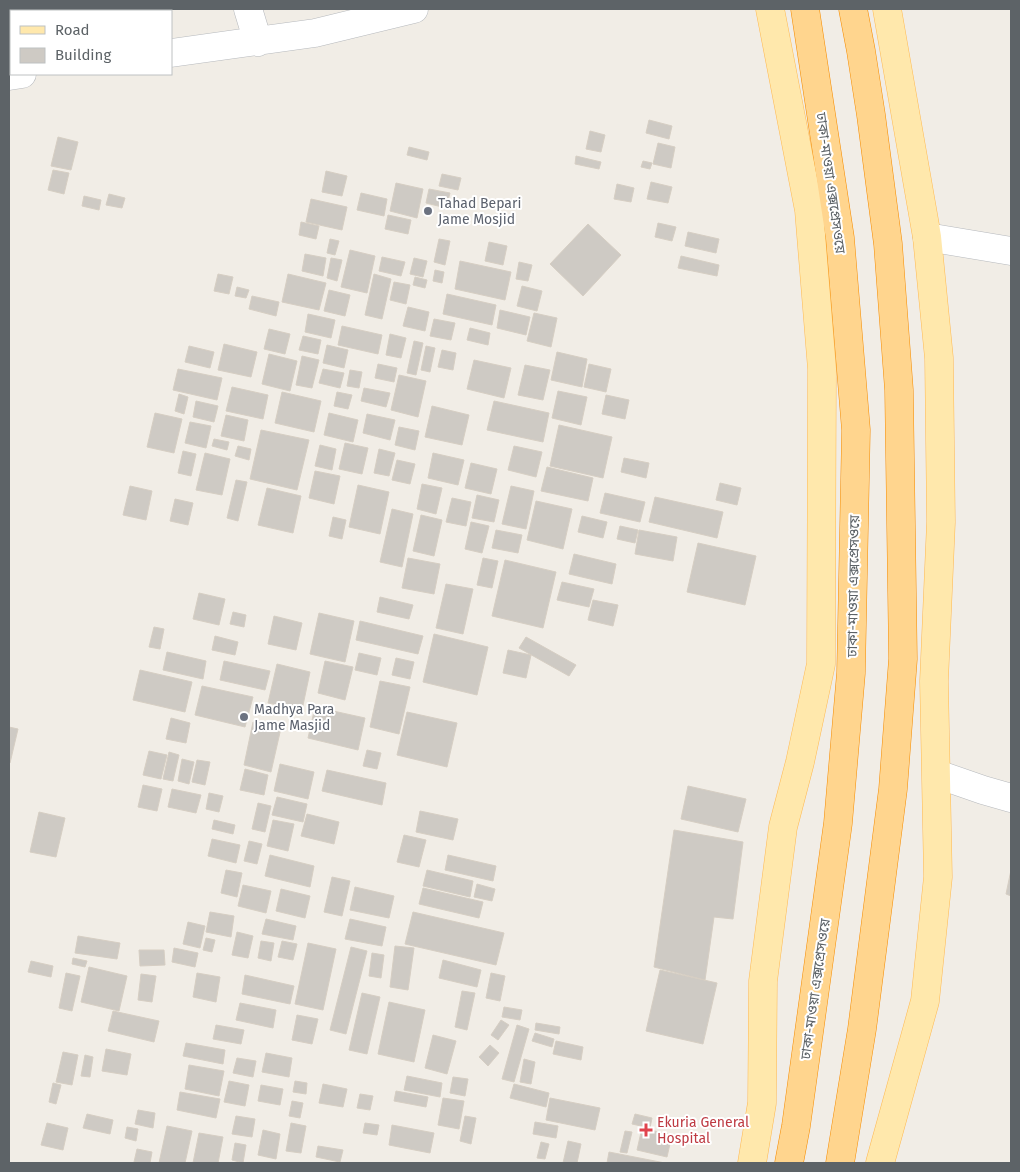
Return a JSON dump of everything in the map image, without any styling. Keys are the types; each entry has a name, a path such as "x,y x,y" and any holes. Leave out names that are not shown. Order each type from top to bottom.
{"highway":[{"name":"ঢাকা-মাওয়া এক্সপ্রেসওয়ে","path":"790,1163 839,814 851,673 856,430 840,238 805,9"},
{"path":"840,1163 863,1020 893,789 903,659 899,390 888,244 871,115 853,9"}],"main road":[{"path":"752,1163 762,1103 762,981 782,837 821,664 822,368 809,210 770,9"},
{"path":"880,1163 925,1001 938,877 934,681 941,522 939,358 927,237 887,9"}],"street":[{"path":"248,9 258,42"},
{"path":"172,53 315,33 414,9"},
{"path":"927,237 1011,251"},
{"path":"937,774 1011,798"}],"building":[{"path":"649,120 672,126 669,139 646,133"},
{"path":"590,131 605,135 601,152 586,149"},
{"path":"58,137 78,142 71,170 51,166"},
{"path":"658,143 675,147 671,168 653,164"},
{"path":"409,147 429,152 427,160 407,155"},
{"path":"576,156 601,162 599,169 575,164"},
{"path":"643,161 652,163 650,169 641,167"},
{"path":"53,170 69,173 64,194 48,190"},
{"path":"326,171 347,176 342,196 322,192"},
{"path":"442,174 461,178 458,190 439,186"},
{"path":"651,182 672,187 668,203 647,199"},
{"path":"396,183 423,189 417,218 390,211"},
{"path":"617,184 634,188 631,202 614,199"},
{"path":"429,189 450,193 446,208 426,203"},
{"path":"361,193 387,199 384,216 357,210"},
{"path":"109,194 125,198 122,208 106,205"},
{"path":"84,196 101,200 99,210 82,206"},
{"path":"311,199 347,207 342,230 306,222"},
{"path":"388,215 411,220 408,234 385,229"},
{"path":"301,222 319,226 316,239 299,235"},
{"path":"658,223 676,227 672,241 655,237"},
{"path":"588,224 621,255 583,296 550,264"},
{"path":"688,232 719,239 716,253 685,246"},
{"path":"330,239 339,241 335,255 327,253"},
{"path":"439,239 450,241 445,265 434,262"},
{"path":"489,242 507,246 503,265 485,261"},
{"path":"350,250 375,256 367,293 341,287"},
{"path":"305,254 326,258 323,276 302,271"},
{"path":"681,256 719,265 717,276 678,268"},
{"path":"382,257 405,262 401,276 379,271"},
{"path":"331,258 342,260 337,281 327,278"},
{"path":"414,258 427,261 423,277 410,274"},
{"path":"460,261 511,272 505,300 455,289"},
{"path":"519,262 532,265 528,281 516,279"},
{"path":"435,270 444,272 442,283 433,281"},
{"path":"218,274 233,277 229,294 214,291"},
{"path":"288,274 326,283 319,310 282,302"},
{"path":"374,274 391,279 382,319 365,315"},
{"path":"415,277 427,280 425,288 413,285"},
{"path":"394,282 410,285 406,304 390,300"},
{"path":"522,286 542,291 537,311 517,306"},
{"path":"237,287 249,290 246,298 235,296"},
{"path":"329,290 350,295 345,316 324,311"},
{"path":"447,294 496,305 492,325 443,314"},
{"path":"252,296 279,302 276,316 249,309"},
{"path":"408,307 429,312 425,331 403,326"},
{"path":"500,310 530,317 526,335 497,328"},
{"path":"534,313 557,318 551,347 527,341"},
{"path":"308,314 335,320 331,338 305,332"},
{"path":"434,319 455,323 451,340 430,336"},
{"path":"342,326 382,335 378,354 338,345"},
{"path":"470,328 490,333 488,345 467,340"},
{"path":"269,329 290,334 285,354 264,349"},
{"path":"390,334 406,338 401,358 386,355"},
{"path":"303,336 321,340 318,354 299,350"},
{"path":"414,341 423,343 416,375 407,373"},
{"path":"224,344 257,352 251,377 218,370"},
{"path":"327,345 348,350 344,368 323,363"},
{"path":"189,346 214,352 210,368 185,362"},
{"path":"426,346 435,348 430,372 421,370"},
{"path":"442,350 456,353 453,370 438,367"},
{"path":"557,352 587,359 582,387 551,380"},
{"path":"269,354 297,361 290,391 262,384"},
{"path":"302,356 319,360 312,388 296,385"},
{"path":"474,360 511,368 504,398 467,389"},
{"path":"378,364 397,368 394,382 375,378"},
{"path":"589,364 611,369 606,392 584,387"},
{"path":"525,365 550,370 543,400 518,395"},
{"path":"178,369 222,378 217,400 173,390"},
{"path":"323,369 344,373 340,388 319,383"},
{"path":"350,370 362,372 359,388 347,386"},
{"path":"399,375 426,381 418,417 391,410"},
{"path":"232,387 268,395 263,419 226,411"},
{"path":"364,388 390,393 386,407 361,401"},
{"path":"558,391 587,397 581,425 552,418"},
{"path":"282,392 321,401 314,432 275,423"},
{"path":"337,392 352,395 348,409 334,406"},
{"path":"179,394 188,397 184,414 175,411"},
{"path":"606,395 629,400 625,419 602,414"},
{"path":"196,401 218,406 214,422 193,417"},
{"path":"494,401 549,413 543,442 487,430"},
{"path":"432,406 469,415 462,445 425,437"},
{"path":"155,413 182,419 174,453 147,447"},
{"path":"329,413 358,420 353,442 324,435"},
{"path":"367,414 395,420 390,440 363,433"},
{"path":"226,415 248,420 244,441 221,436"},
{"path":"190,422 211,426 206,448 185,443"},
{"path":"559,425 612,437 603,478 550,466"},
{"path":"399,427 419,431 415,450 395,445"},
{"path":"261,430 309,440 297,490 250,479"},
{"path":"214,439 229,442 227,450 212,446"},
{"path":"345,443 368,448 362,474 339,469"},
{"path":"320,445 336,449 332,470 315,466"},
{"path":"238,446 251,449 249,460 235,456"},
{"path":"514,446 542,452 536,477 508,470"},
{"path":"379,449 395,453 389,476 374,473"},
{"path":"183,451 196,454 191,476 178,473"},
{"path":"205,453 230,459 222,495 196,490"},
{"path":"433,453 464,460 458,485 428,478"},
{"path":"624,458 649,463 646,478 621,472"},
{"path":"397,460 415,464 410,484 392,480"},
{"path":"471,463 497,469 491,494 465,488"},
{"path":"547,467 593,478 588,501 541,491"},
{"path":"315,471 340,476 334,504 309,498"},
{"path":"236,480 247,482 238,521 227,518"},
{"path":"720,483 741,488 737,505 716,500"},
{"path":"422,484 442,488 436,514 417,509"},
{"path":"358,485 389,492 380,534 349,527"},
{"path":"130,486 152,491 146,520 123,515"},
{"path":"511,486 534,491 526,529 502,524"},
{"path":"267,488 301,496 293,533 258,525"},
{"path":"605,493 645,502 640,522 600,513"},
{"path":"477,495 499,500 494,522 472,518"},
{"path":"655,497 723,512 717,538 649,522"},
{"path":"452,498 471,502 466,526 446,522"},
{"path":"175,499 193,503 188,525 170,521"},
{"path":"536,501 572,509 563,549 527,540"},
{"path":"392,509 413,514 402,567 380,562"},
{"path":"421,515 442,520 434,556 413,551"},
{"path":"582,516 607,522 603,538 578,532"},
{"path":"333,517 346,520 342,539 329,536"},
{"path":"471,522 489,526 482,553 465,549"},
{"path":"620,526 638,530 635,543 617,539"},
{"path":"496,530 522,535 518,553 492,548"},
{"path":"639,530 677,537 673,561 635,554"},
{"path":"698,543 756,556 745,605 687,592"},
{"path":"574,554 616,564 612,584 569,574"},
{"path":"408,558 440,564 434,594 402,588"},
{"path":"483,558 498,561 492,588 477,585"},
{"path":"505,560 556,572 543,628 492,616"},
{"path":"562,582 594,589 589,607 557,600"},
{"path":"446,584 473,589 463,634 436,628"},
{"path":"199,593 225,599 219,625 193,619"},
{"path":"380,597 413,605 409,619 377,612"},
{"path":"593,600 618,605 613,626 588,620"},
{"path":"233,612 246,615 244,627 230,624"},
{"path":"319,613 354,621 345,662 310,654"},
{"path":"274,616 302,623 296,650 268,644"},
{"path":"360,621 423,636 418,654 356,640"},
{"path":"154,627 164,629 160,649 149,647"},
{"path":"434,634 488,647 477,695 423,682"},
{"path":"215,636 238,642 235,655 212,650"},
{"path":"526,637 576,665 569,676 519,648"},
{"path":"508,650 531,655 526,678 503,673"},
{"path":"167,652 206,661 203,679 163,670"},
{"path":"359,653 381,658 377,675 355,670"},
{"path":"396,658 414,662 410,679 392,675"},
{"path":"224,661 270,671 265,690 220,680"},
{"path":"325,661 353,667 345,700 318,693"},
{"path":"277,664 310,672 302,710 268,703"},
{"path":"140,670 192,682 185,712 133,700"},
{"path":"380,681 410,687 399,734 370,727"},
{"path":"202,686 253,697 245,727 195,715"},
{"path":"315,707 365,718 358,750 308,738"},
{"path":"407,712 457,723 447,767 397,755"},
{"path":"171,718 190,723 186,743 166,739"},
{"path":"253,722 281,728 271,772 244,765"},
{"path":"9,727 18,729 10,763 9,762"},
{"path":"367,750 381,753 377,769 363,766"},
{"path":"149,751 167,755 161,779 143,775"},
{"path":"169,752 179,755 173,781 163,779"},
{"path":"182,759 194,762 189,784 178,781"},
{"path":"197,760 210,762 205,785 192,782"},
{"path":"280,764 314,772 308,799 274,791"},
{"path":"245,769 268,775 264,795 240,790"},
{"path":"327,770 386,783 382,805 322,791"},
{"path":"143,785 162,789 157,811 138,807"},
{"path":"688,786 746,799 738,832 681,819"},
{"path":"172,789 201,795 196,813 168,807"},
{"path":"209,793 223,796 219,812 206,809"},
{"path":"277,797 307,804 303,822 272,815"},
{"path":"258,803 271,806 265,832 252,829"},
{"path":"420,811 458,819 453,840 416,832"},
{"path":"39,812 65,818 56,857 30,852"},
{"path":"307,814 339,822 334,844 301,836"},
{"path":"214,820 235,825 233,834 212,829"},
{"path":"273,820 294,824 288,851 267,846"},
{"path":"674,830 743,842 733,919 714,917 705,980 654,967"},
{"path":"404,835 426,840 419,867 397,862"},
{"path":"212,839 240,845 236,863 208,856"},
{"path":"249,841 262,844 257,864 244,861"},
{"path":"270,855 314,866 310,887 265,876"},
{"path":"448,855 496,866 493,881 445,870"},
{"path":"226,870 242,873 237,897 221,893"},
{"path":"427,870 473,881 470,897 423,886"},
{"path":"1011,870 1011,896 1006,894"},
{"path":"332,877 350,881 342,916 324,912"},
{"path":"477,884 495,889 492,901 474,897"},
{"path":"243,885 271,891 266,913 238,906"},
{"path":"355,887 394,896 389,918 350,910"},
{"path":"423,888 483,902 479,918 419,904"},
{"path":"281,889 310,896 305,918 276,911"},
{"path":"210,912 234,916 231,937 206,932"},
{"path":"413,912 504,933 496,965 405,944"},
{"path":"266,919 296,926 293,940 262,934"},
{"path":"350,919 386,927 382,946 345,939"},
{"path":"188,922 205,926 200,948 183,944"},
{"path":"237,932 253,936 248,958 232,955"},
{"path":"78,936 120,943 117,959 75,953"},
{"path":"206,938 215,940 212,952 203,950"},
{"path":"261,941 274,943 271,961 258,958"},
{"path":"282,941 297,944 293,960 278,957"},
{"path":"308,943 336,949 323,1010 295,1004"},
{"path":"395,946 414,948 408,990 390,987"},
{"path":"351,947 367,951 346,1034 330,1030"},
{"path":"174,948 198,953 195,967 172,962"},
{"path":"139,950 164,950 165,965 140,966"},
{"path":"372,953 384,955 381,978 369,976"},
{"path":"73,958 87,961 85,967 72,964"},
{"path":"443,960 481,970 477,987 439,978"},
{"path":"31,961 53,966 51,977 28,972"},
{"path":"89,967 127,976 119,1011 81,1002"},
{"path":"660,970 717,983 703,1044 646,1031"},
{"path":"66,973 80,976 72,1011 59,1008"},
{"path":"197,973 220,977 216,1002 193,997"},
{"path":"491,973 505,976 500,1001 486,998"},
{"path":"141,974 156,976 152,1002 138,1000"},
{"path":"245,975 294,986 290,1004 242,994"},
{"path":"462,991 475,993 467,1030 455,1027"},
{"path":"362,993 380,997 367,1054 349,1050"},
{"path":"389,1002 425,1010 414,1062 378,1054"},
{"path":"240,1003 276,1010 273,1028 236,1020"},
{"path":"504,1007 522,1010 520,1020 502,1017"},
{"path":"113,1011 159,1021 154,1042 108,1031"},
{"path":"297,1015 318,1019 312,1044 292,1040"},
{"path":"501,1020 509,1025 498,1040 491,1035"},
{"path":"536,1023 560,1027 559,1034 535,1030"},
{"path":"216,1025 244,1030 241,1044 213,1039"},
{"path":"517,1025 529,1029 514,1082 502,1079"},
{"path":"535,1033 554,1039 552,1047 532,1041"},
{"path":"433,1035 456,1041 447,1074 425,1068"},
{"path":"556,1041 583,1047 581,1060 553,1054"},
{"path":"186,1043 225,1050 223,1064 183,1056"},
{"path":"490,1045 499,1053 488,1066 479,1057"},
{"path":"106,1049 131,1054 127,1075 102,1071"},
{"path":"63,1052 78,1055 72,1085 56,1082"},
{"path":"266,1053 292,1058 289,1077 262,1072"},
{"path":"85,1055 93,1057 90,1077 81,1076"},
{"path":"237,1058 256,1061 253,1077 233,1073"},
{"path":"524,1059 535,1062 531,1084 520,1082"},
{"path":"189,1065 224,1071 219,1096 185,1089"},
{"path":"407,1076 442,1083 440,1097 404,1090"},
{"path":"453,1077 468,1079 465,1096 450,1093"},
{"path":"229,1081 249,1085 245,1106 224,1102"},
{"path":"295,1081 307,1083 306,1094 293,1092"},
{"path":"53,1083 61,1085 56,1104 49,1102"},
{"path":"323,1084 347,1089 343,1107 319,1103"},
{"path":"514,1084 549,1093 546,1107 510,1098"},
{"path":"261,1085 283,1089 280,1105 258,1101"},
{"path":"396,1091 428,1097 426,1107 394,1101"},
{"path":"180,1092 220,1099 216,1118 177,1110"},
{"path":"360,1094 373,1096 370,1110 357,1108"},
{"path":"443,1098 464,1101 459,1129 438,1125"},
{"path":"550,1098 600,1108 595,1130 546,1120"},
{"path":"292,1101 303,1103 300,1118 289,1116"},
{"path":"138,1110 155,1113 153,1128 135,1124"},
{"path":"87,1114 113,1120 110,1134 83,1128"},
{"path":"635,1114 652,1118 650,1128 632,1124"},
{"path":"236,1116 255,1119 252,1137 232,1134"},
{"path":"465,1116 476,1118 471,1144 460,1141"},
{"path":"535,1122 558,1126 556,1138 533,1134"},
{"path":"47,1123 68,1128 63,1150 41,1145"},
{"path":"291,1123 306,1126 301,1153 286,1151"},
{"path":"365,1123 379,1125 377,1135 363,1133"},
{"path":"392,1125 434,1133 430,1153 389,1145"},
{"path":"167,1126 192,1131 185,1163 159,1163"},
{"path":"127,1127 138,1129 136,1141 125,1138"},
{"path":"642,1128 672,1135 667,1157 637,1150"},
{"path":"263,1130 280,1134 276,1159 258,1155"},
{"path":"625,1131 632,1132 627,1153 620,1152"},
{"path":"199,1133 223,1137 218,1163 193,1163"},
{"path":"568,1141 581,1144 577,1163 563,1163"},
{"path":"541,1142 549,1144 545,1159 537,1158"},
{"path":"235,1143 246,1145 243,1163 232,1160"},
{"path":"318,1146 343,1150 340,1162 316,1157"},
{"path":"137,1149 152,1152 150,1163 134,1162"},
{"path":"609,1152 665,1163 607,1163"}],"place":[{"name":"Tahad Bepari Jame Mosjid","path":"428,211"},
{"name":"Madhya Para Jame Masjid","path":"244,717"},
{"name":"Ekuria General Hospital","path":"646,1130"}]}
